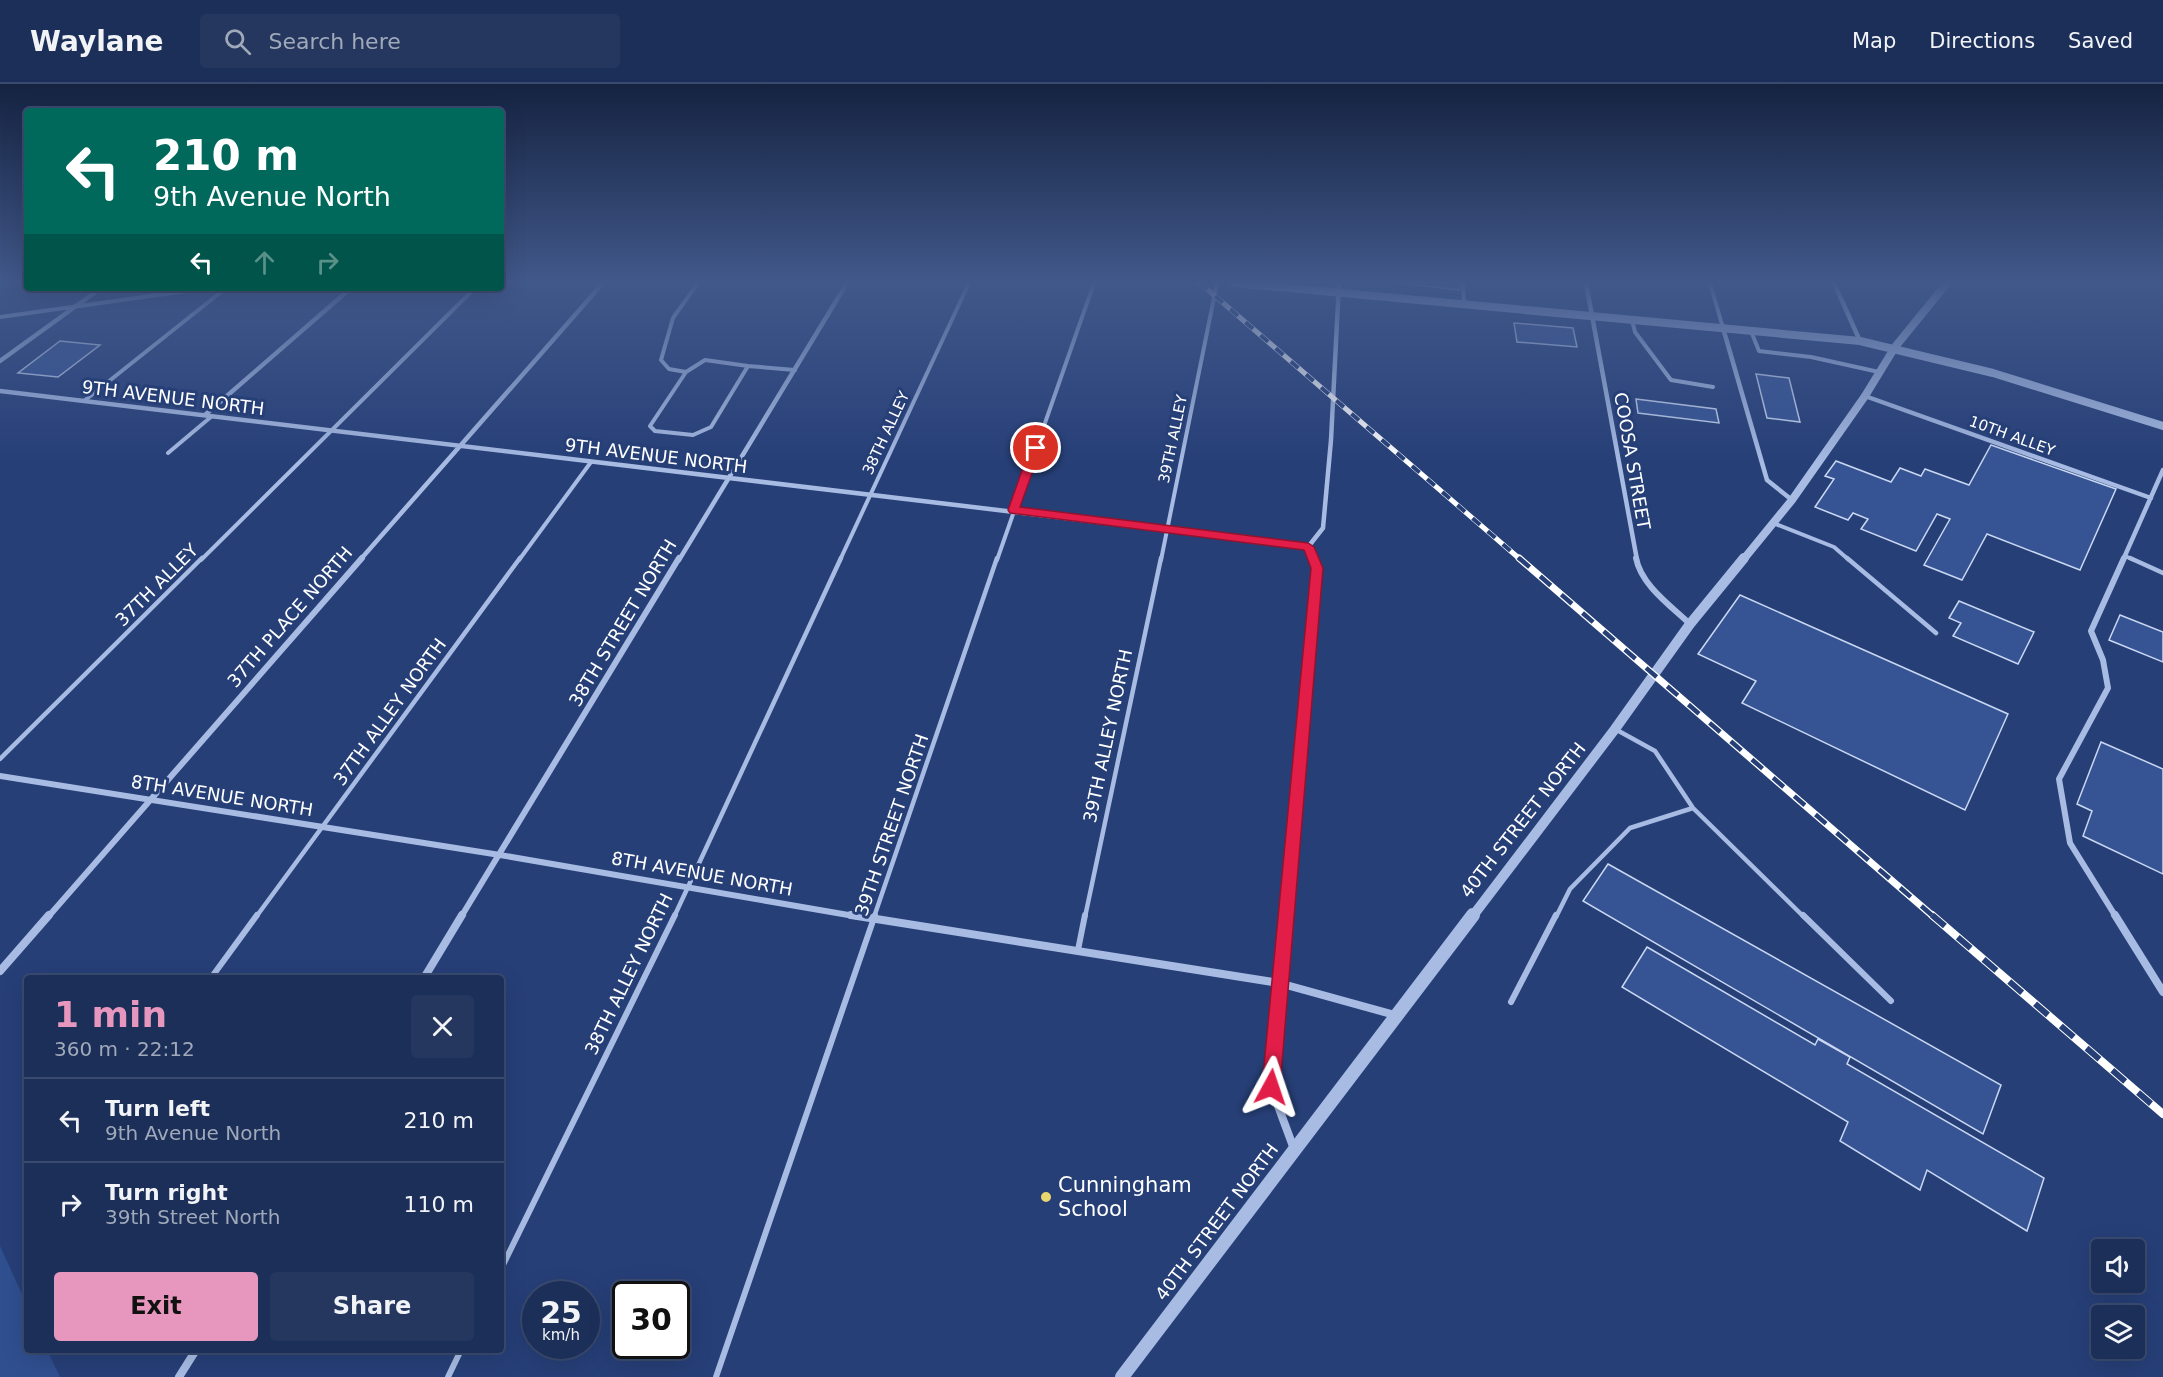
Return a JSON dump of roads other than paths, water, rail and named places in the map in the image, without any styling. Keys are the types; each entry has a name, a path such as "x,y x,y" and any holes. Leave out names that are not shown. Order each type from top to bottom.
{"street":[{"path":"0,361 25,343"},
{"path":"205,415 287,343"},
{"name":"37TH PLACE NORTH","path":"0,971 550,343"},
{"name":"38TH STREET NORTH","path":"426,975 811,343"},
{"path":"1294,1150 1271,1087 1317,568 1308,547 1323,528 1331,440 1336,343"},
{"name":"COOSA STREET","path":"1597,343 1638,567 1652,587 1690,624"},
{"path":"1727,343 1767,480 1792,500"},
{"path":"1877,343 2003,376 2163,426"},
{"name":"40TH STREET NORTH","path":"1122,1377 1395,1015 1615,729 1690,624 1792,500 1865,396 1898,343"},
{"name":"9TH AVENUE NORTH","path":"0,391 1014,510 1308,547"},
{"name":"10TH ALLEY","path":"1865,396 2151,498"},
{"path":"2163,470 2091,631 2103,660 2108,688 2059,779 2070,843 2163,992"},
{"name":"8TH AVENUE NORTH","path":"0,776 500,855 874,919 1279,983 1395,1015"},
{"path":"179,1377 194,1353"}],"lane":[{"path":"84,401 156,343"},
{"path":"333,430 420,343"},
{"path":"665,343 661,360 669,369 686,372"},
{"name":"38TH ALLEY","path":"871,494 941,343"},
{"name":"39TH STREET NORTH","path":"716,1377 1073,343"},
{"name":"39TH ALLEY","path":"1165,529 1206,343"},
{"path":"1644,343 1671,380 1713,387"},
{"path":"1756,343 1759,351 1811,357 1880,372"},
{"path":"748,366 711,427 693,435 655,430 650,426 686,372 705,360 795,370"},
{"path":"168,453 212,416"},
{"name":"37TH ALLEY","path":"0,759 333,430"},
{"name":"37TH ALLEY NORTH","path":"213,975 591,462"},
{"name":"38TH ALLEY NORTH","path":"504,1263 688,888 871,494"},
{"path":"1773,524 1834,548 1936,633"},
{"name":"39TH ALLEY NORTH","path":"1078,950 1165,529"},
{"path":"2125,556 2163,573"},
{"path":"1615,729 1655,751 1693,808 1890,1001"},
{"path":"1511,1002 1570,889 1630,828 1693,808"},
{"path":"448,1377 460,1353"}],"railway":[{"path":"1270,343 1521,560"},
{"path":"1519,558 1934,917"},
{"path":"1932,915 2163,1114"}],"place":[{"name":"Cunningham School","path":"1046,1197"}]}
